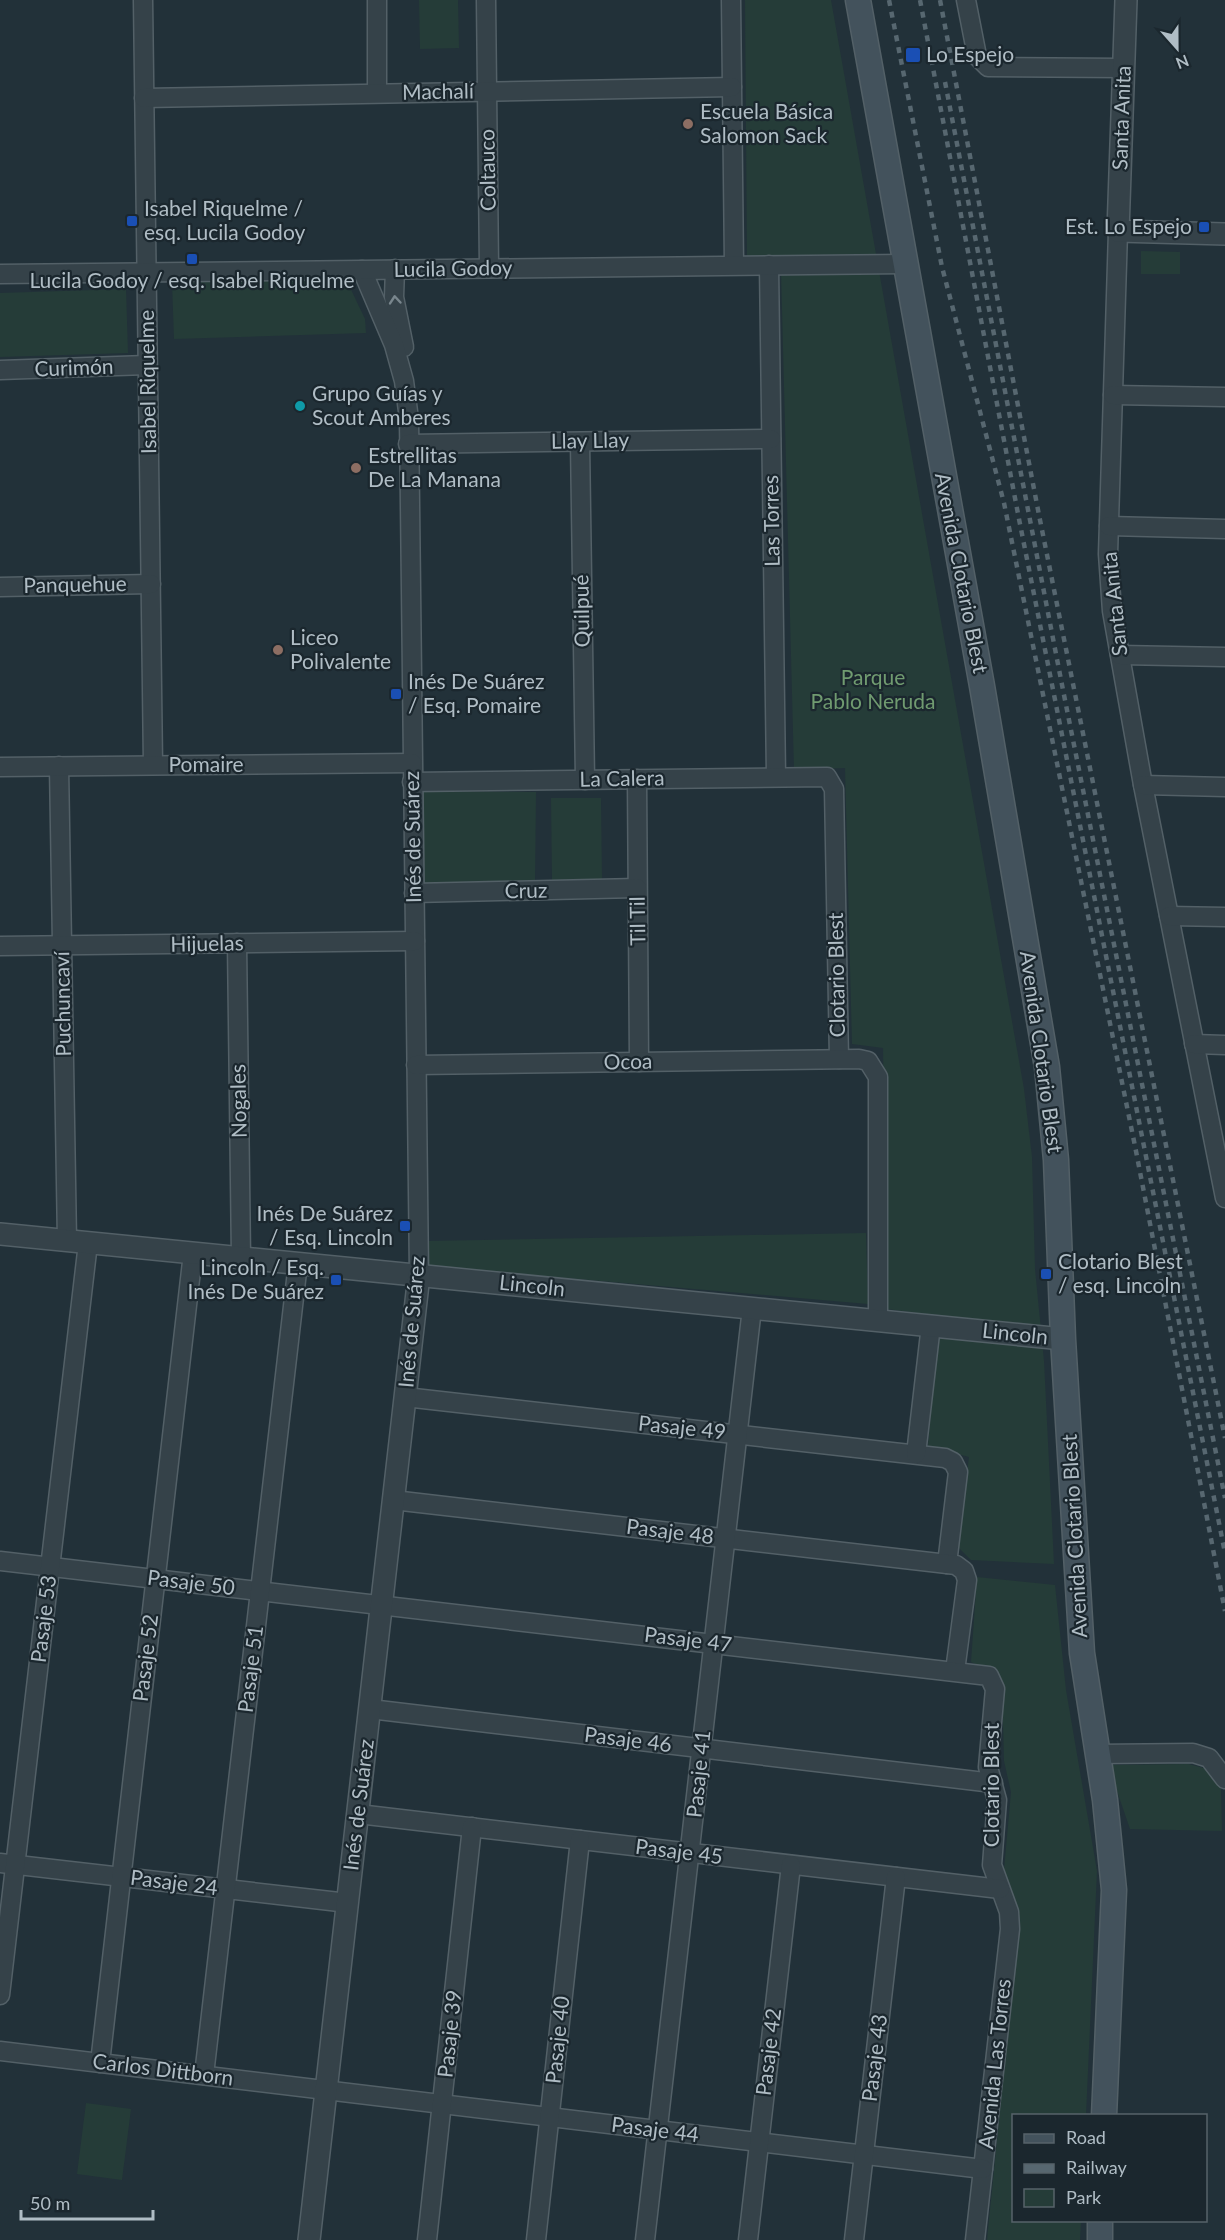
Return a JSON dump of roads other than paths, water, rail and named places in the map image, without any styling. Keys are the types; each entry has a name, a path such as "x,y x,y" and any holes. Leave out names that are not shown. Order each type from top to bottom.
{"main road":[{"name":"Avenida Clotario Blest","path":"858,0 1047,1067 1056,1160 1063,1338 1082,1653 1112,1849 1114,1890 1104,2114"},
{"path":"1100,2222 1100,2240"}],"street":[{"name":"Isabel Riquelme","path":"143,0 153,765"},
{"path":"376,0 377,93"},
{"name":"Coltauco","path":"486,0 489,268"},
{"path":"731,0 734,265"},
{"path":"966,0 977,56 983,64 993,68 1123,68"},
{"name":"Santa Anita","path":"1125,0 1108,526 1109,583 1143,785 1194,1044 1223,1174 1225,1198"},
{"name":"Machalí","path":"144,98 732,87"},
{"path":"1118,231 1225,234"},
{"name":"Lucila Godoy","path":"0,274 905,264"},
{"name":"Las Torres","path":"769,265 776,777"},
{"name":"Inés de Suárez","path":"309,2240 419,1275 408,368 394,297 395,269"},
{"name":"Inés de Suárez","path":"362,270 394,345 407,399"},
{"name":"Curimón","path":"0,370 147,365"},
{"path":"1113,395 1225,397"},
{"name":"Llay Llay","path":"408,444 771,439"},
{"name":"Quilpué","path":"580,442 585,780"},
{"path":"1108,526 1225,528"},
{"name":"Panquehue","path":"0,587 151,584"},
{"path":"1120,655 1225,657"},
{"name":"Pomaire","path":"0,767 412,763"},
{"name":"Puchuncaví","path":"59,766 62,946 78,1242"},
{"name":"La Calera","path":"412,782 822,776 831,780"},
{"name":"Til Til","path":"637,779 639,1062"},
{"name":"Clotario Blest","path":"831,780 834,789 839,1059 868,1061 878,1077 878,1320"},
{"path":"1143,785 1225,787"},
{"name":"Cruz","path":"414,893 637,888"},
{"path":"1169,916 1225,917"},
{"name":"Hijuelas","path":"0,946 415,942"},
{"name":"Nogales","path":"237,944 241,1258"},
{"path":"1194,1044 1225,1045"},
{"name":"Ocoa","path":"416,1065 839,1059"},
{"name":"Lincoln","path":"0,1234 1063,1338"},
{"name":"Pasaje 53","path":"0,1995 8,1864 50,1567 78,1242"},
{"name":"Pasaje 52","path":"100,2063 193,1253"},
{"name":"Pasaje 51","path":"204,2075 298,1263"},
{"name":"Pasaje 41","path":"645,2240 752,1308"},
{"path":"916,1454 931,1325"},
{"name":"Pasaje 49","path":"405,1397 945,1458 956,1466 958,1478 947,1564"},
{"name":"Pasaje 48","path":"393,1500 947,1564"},
{"name":"Pasaje 50","path":"0,1561 382,1605"},
{"path":"947,1564 961,1567 966,1575 955,1671"},
{"name":"Pasaje 47","path":"382,1605 955,1671 984,1675 993,1680"},
{"name":"Clotario Blest","path":"993,1680 995,1689 988,1760 997,1800 992,1865 1000,1889"},
{"name":"Pasaje 46","path":"370,1709 993,1783"},
{"path":"1098,1754 1193,1753 1209,1758 1225,1779"},
{"name":"Pasaje 45","path":"358,1814 1000,1889"},
{"name":"Pasaje 39","path":"427,2240 472,1827"},
{"name":"Pasaje 40","path":"536,2240 580,1840"},
{"name":"Pasaje 24","path":"8,1864 348,1903"},
{"name":"Pasaje 42","path":"748,2240 791,1865"},
{"name":"Pasaje 43","path":"854,2240 896,1877"},
{"name":"Avenida Las Torres","path":"975,2240 1010,1929 1009,1912 1000,1889"},
{"name":"Carlos Dittborn","path":"0,2051 326,2092"},
{"name":"Pasaje 44","path":"326,2092 983,2169"}],"railway":[{"path":"889,0 942,267 1004,503 1135,1146 1225,1611"},
{"path":"920,0 1019,519 1225,1553"},
{"path":"940,0 1039,515 1225,1438"},
{"path":"945,82 1063,690 1225,1498"}],"place":[{"name":"Lo Espejo","path":"913,55"},
{"name":"Escuela Básica Salomon Sack","path":"688,124"},
{"name":"Isabel Riquelme / esq. Lucila Godoy","path":"132,221"},
{"name":"Est. Lo Espejo","path":"1204,227"},
{"name":"Lucila Godoy / esq. Isabel Riquelme","path":"192,259"},
{"name":"Grupo Guías y Scout Amberes","path":"300,406"},
{"name":"Estrellitas De La Manana","path":"356,468"},
{"name":"Liceo Polivalente","path":"278,650"},
{"name":"Inés De Suárez / Esq. Pomaire","path":"396,694"},
{"name":"Inés De Suárez / Esq. Lincoln","path":"405,1226"},
{"name":"Clotario Blest / esq. Lincoln","path":"1046,1274"},
{"name":"Lincoln / Esq. Inés De Suárez","path":"336,1280"}],"park label":[{"name":"Parque Pablo Neruda","path":"873,690"}]}
